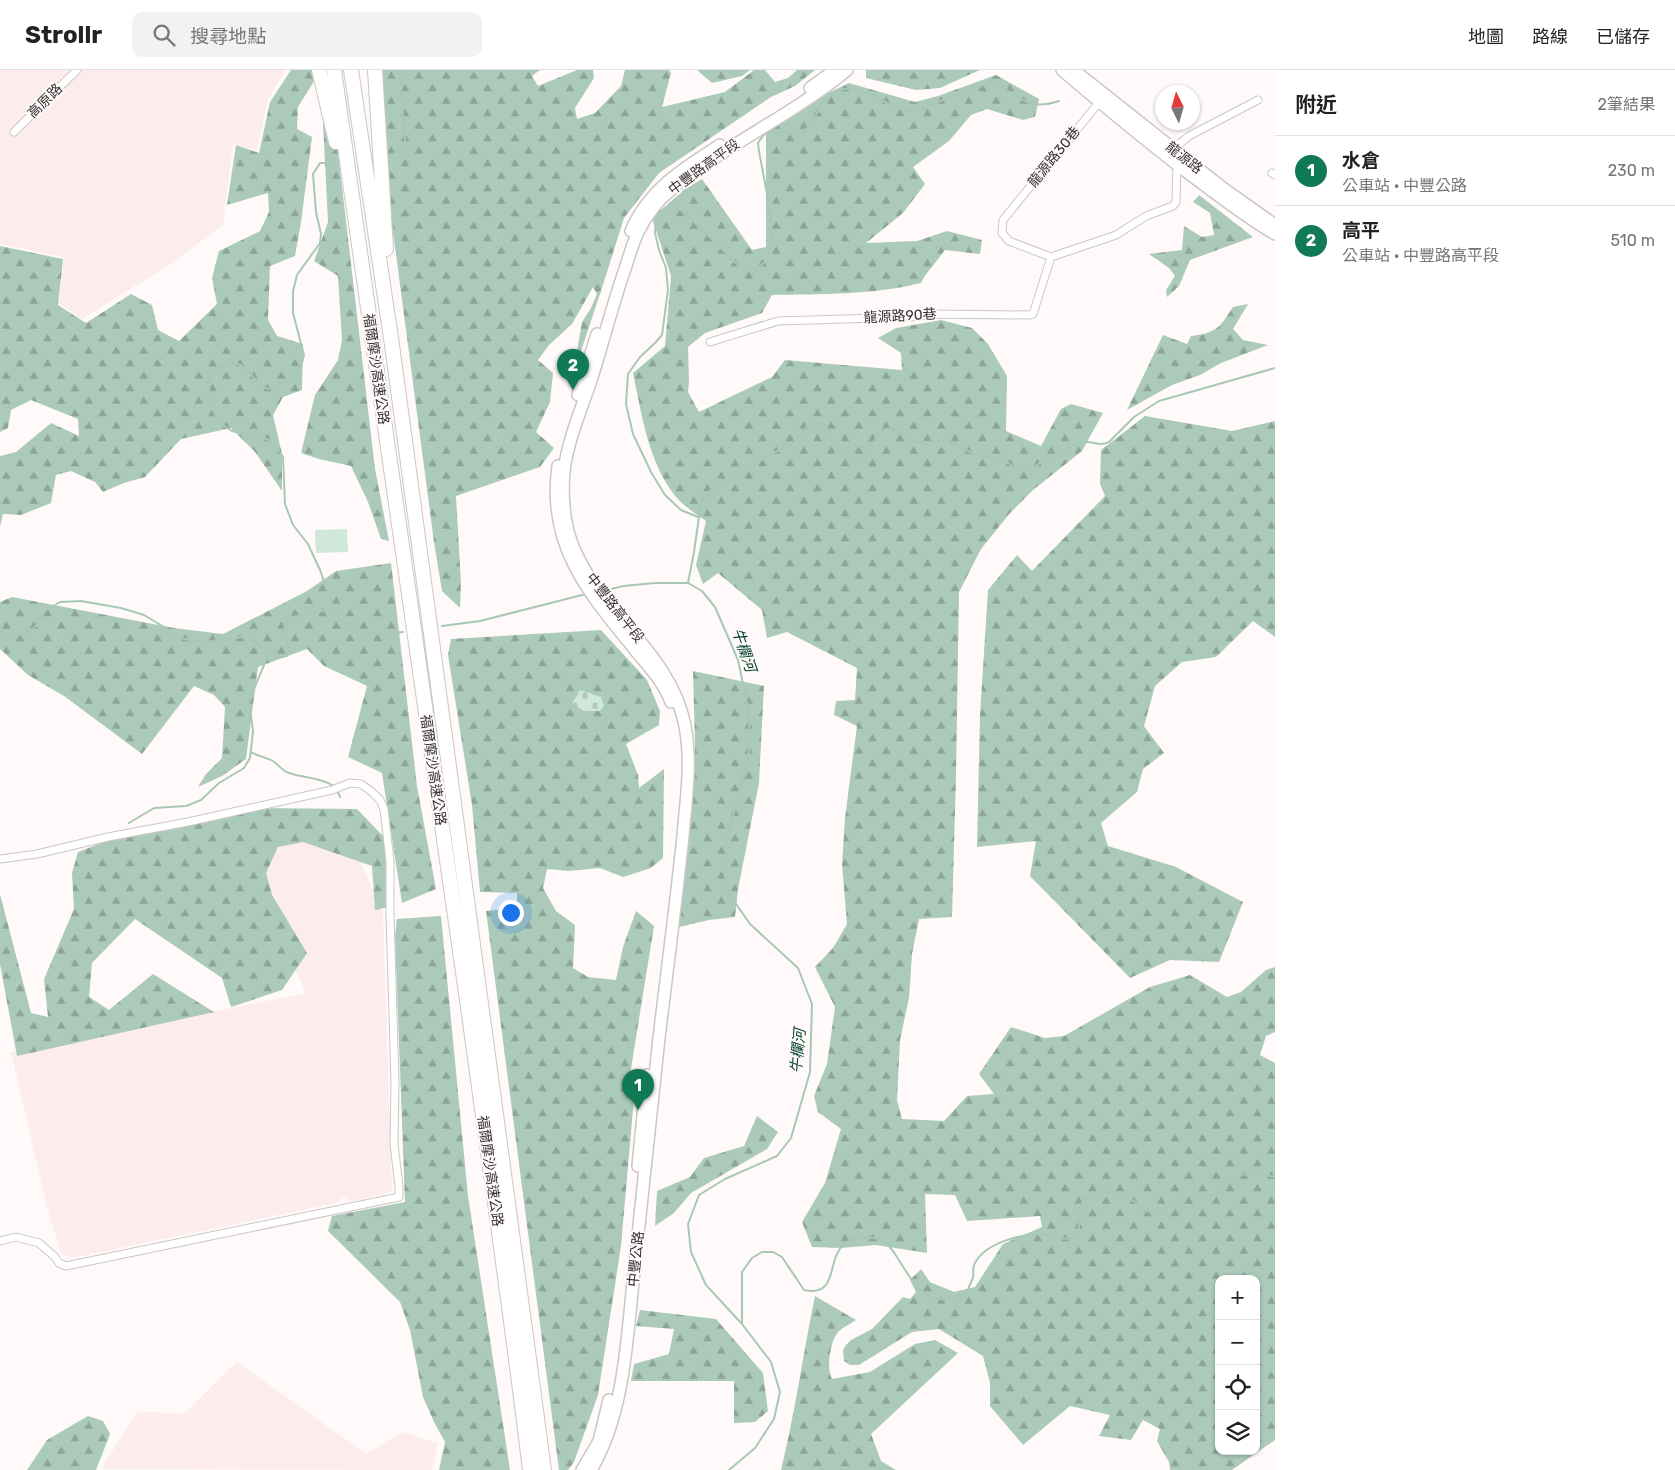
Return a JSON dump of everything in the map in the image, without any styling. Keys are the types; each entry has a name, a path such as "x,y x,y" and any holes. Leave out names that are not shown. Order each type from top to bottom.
{"highway":[{"path":"319,70 356,228"},
{"name":"福爾摩沙高速公路","path":"334,70 471,1030 529,1406 544,1470"},
{"name":"福爾摩沙高速公路","path":"352,70 392,345 529,1406 530,1470"},
{"path":"375,70 392,345"}],"main road":[{"name":"中豐路高平段","path":"655,1044 677,837 682,775 682,727 661,682 579,568 566,518 564,470 576,423 592,378 624,270 638,232 652,209 676,185 725,147 822,81 835,70"},
{"name":"中豐路高平段","path":"725,147 827,87 847,70"},
{"path":"1062,70 1170,153 1177,164 1234,207 1274,230"},
{"path":"1073,70 1102,99"},
{"name":"龍源路","path":"1170,153 1224,189 1274,230"},
{"name":"中豐公路","path":"582,1470 599,1441 613,1384 655,1044"},
{"name":"中豐公路","path":"591,1470 611,1429 620,1387 630,1312 655,1044"}],"street":[{"name":"高原路","path":"14,132 77,70"},
{"name":"龍源路30巷","path":"1051,257 1009,240 1002,233 1003,220 1102,99"},
{"path":"1170,153 1189,136 1258,100"},
{"path":"1051,257 1116,235 1146,216 1173,206 1176,202 1177,164"},
{"name":"龍源路90巷","path":"710,342 778,322 911,317 934,314 1029,315 1033,314 1051,257"},
{"path":"0,859 37,854 108,837 188,822 332,790 350,783 361,784 372,792 380,800 384,809 390,861 395,1082 394,1144 399,1187 399,1197 66,1266 59,1264 55,1257 39,1243 16,1237 0,1240"}],"shaded area":[{"path":"0,70 286,70 268,99 257,151 233,143 223,225 169,265 82,319 59,304 64,257 0,244"},
{"path":"282,838 355,851 383,912 392,1192 348,1202 346,1196 336,1203 77,1257 62,1256 48,1211 11,1052 306,993 253,876"},
{"path":"237,1362 366,1454 402,1432 438,1443 432,1470 101,1469 138,1411 184,1414"}],"green space":[{"path":"291,70 321,70 298,107 297,129 312,137 295,256 270,266 268,320 277,336 303,344 302,390 283,397 273,415 282,454 282,491 255,452 231,428 181,439 145,477 103,492 95,482 71,471 56,475 51,503 21,515 3,514 0,527 0,456 16,452 51,423 79,436 78,419 31,400 11,410 8,428 0,432 0,246 63,259 58,305 86,323 131,294 152,305 158,330 179,341 217,304 212,278 219,251 260,231 269,212 268,193 227,205 236,145 259,153 270,102"},
{"path":"367,70 540,70 532,76 538,86 577,70 593,70 594,78 575,108 577,119 595,113 621,86 625,70 669,70 671,73 662,107 725,92 754,70 765,70 775,82 788,78 797,70 815,70 795,86 771,97 659,173 624,218 579,357 576,357 582,322 597,294 593,287 572,324 549,345 538,360 553,373 550,402 536,432 554,448 540,467 456,496 461,583 460,608 442,591 383,156"},
{"path":"698,70 750,70 742,76 712,83"},
{"path":"866,70 980,70 940,88 916,90 866,78"},
{"path":"996,75 1039,99 1035,117 1023,120 987,109 971,115 949,141 913,167 925,184 903,213 866,243 917,241 947,231 982,240 980,254 945,250 921,283 903,287 847,293 772,295 762,313 705,333 688,347 688,392 699,412 772,377 785,360 902,370 901,353 878,338 896,328 941,320 972,328 988,344 1007,376 1006,431 1041,446 1061,409 1071,404 1103,413 1082,451 1033,490 1010,513 981,549 959,592 952,917 919,919 912,954 909,998 900,1040 897,1100 902,1119 944,1121 967,1096 994,1094 979,1074 1011,1027 1045,1038 1064,1036 1150,987 1190,975 1227,997 1241,992 1266,970 1275,967 1275,1032 1266,1036 1260,1055 1275,1063 1275,1440 1260,1450 1260,1275 1215,1275 1215,1455 1254,1455 1232,1470 1170,1470 1169,1462 1157,1441 1160,1429 1143,1420 1131,1440 1099,1436 1110,1415 1070,1406 1023,1445 990,1406 990,1383 983,1356 939,1329 912,1332 859,1365 850,1365 844,1361 843,1350 851,1340 872,1329 903,1297 910,1299 916,1292 910,1280 921,1269 930,1282 954,1292 975,1287 1003,1244 1042,1227 1040,1216 967,1221 955,1195 925,1194 927,1253 876,1245 841,1248 812,1247 802,1222 825,1183 841,1129 818,1112 814,1096 827,1064 835,1007 815,967 833,948 847,924 842,864 845,818 857,726 834,715 836,701 855,700 857,668 787,632 767,638 762,610 718,573 703,584 696,565 706,521 686,507 676,497 659,469 647,438 633,373 665,346 671,276 652,218 685,189 702,179 752,250 766,247 766,131 826,94 849,83 915,102 938,96"},
{"path":"325,95 337,144 375,469 389,541 381,539 368,502 351,466 301,453 315,395 338,360 342,340 338,276 314,261 328,222 323,123"},
{"path":"1199,195 1253,237 1190,260 1179,286 1167,297 1166,290 1175,276 1169,268 1149,254 1182,250 1184,226 1202,237 1214,235 1210,213 1193,202"},
{"path":"1248,304 1233,329 1243,340 1268,345 1221,363 1200,375 1172,385 1127,410 1163,335 1187,344 1191,336 1207,333 1217,328 1225,320 1233,307"},
{"path":"1145,416 1232,431 1275,421 1275,637 1253,621 1216,657 1182,662 1155,686 1144,726 1164,753 1143,769 1137,792 1101,823 1108,846 1176,867 1243,902 1219,962 1170,960 1130,978 1030,876 1036,841 977,847 980,715 988,590 1017,555 1032,571 1105,496 1100,484 1101,450"},
{"path":"347,529 348,552 316,553 315,530"},
{"path":"391,563 417,786 436,889 402,903 382,773 348,757 367,686 324,666 307,649 258,667 246,759 222,776 198,787 206,774 222,758 225,707 214,695 194,686 142,754 64,696 28,675 0,649 0,602 12,597 174,628 223,634 307,591 336,571"},
{"path":"601,630 647,680 660,711 659,725 626,744 638,775 639,788 664,769 663,858 651,868 623,877 600,868 569,871 547,869 543,888 556,911 575,925 573,968 588,977 616,980 623,947 636,911 654,926 630,1075 627,1080 634,1098 621,1246 598,1395 574,1462 568,1470 559,1470 486,911 517,908 517,893 480,892 472,805 448,655 451,639"},
{"path":"693,671 764,686 759,783 738,889 735,917 709,920 679,927 690,824 695,747"},
{"path":"580,690 601,697 604,706 600,711 584,711 572,704"},
{"path":"255,808 357,809 384,837 389,907 375,910 372,866 303,842 278,847 266,873 272,895 307,953 282,990 231,1007 222,978 135,919 92,963 89,997 109,1010 153,974 214,1012 17,1056 0,964 0,894 31,1013 48,1017 44,979 74,909 72,873 78,852 119,836"},
{"path":"441,916 468,1196 510,1470 439,1470 445,1442 423,1397 410,1330 400,1302 328,1231 332,1216 405,1202 395,936 397,919"},
{"path":"757,1116 778,1132 767,1149 691,1193 674,1213 655,1226 657,1191 690,1177 704,1158 744,1146"},
{"path":"815,1296 856,1320 839,1331 833,1341 829,1361 832,1379 870,1372 915,1344 935,1340 958,1353 871,1434 881,1461 896,1470 781,1470 791,1427"},
{"path":"640,1310 716,1319 763,1373 768,1411 755,1422 734,1423 734,1381 631,1381 634,1364 669,1354 674,1329 636,1326"},
{"path":"88,1416 103,1421 110,1434 96,1470 27,1470 47,1440"}],"waterway":[{"path":"387,156 399,152 405,142 400,70"},
{"path":"698,517 681,510 665,495 651,472 633,434 626,404 628,374 640,357 662,335 668,290 666,268 655,233 656,220 660,211 672,206 684,212 739,266 755,269 767,259 771,234 771,219 758,143 765,134 772,131 803,133 829,96 840,90 851,89 872,95 903,110 914,111 990,83 1029,103 1047,104 1059,101"},
{"path":"334,163 320,163 313,174 316,212 321,234 320,243 297,275 293,291 293,313 304,355 300,370 285,382 270,389 260,387 250,373 240,365 228,364 221,366 212,370 208,382 211,405 218,422 232,431 273,441 283,457 285,504 293,525 308,544 320,570 336,615 359,634 403,632"},
{"path":"688,583 701,503 708,492 793,443 807,427 817,423 825,424 831,440 838,451 851,458 866,457 882,430 893,429 916,442 939,441 951,443 971,453 998,458 1024,471 1080,443 1102,444 1109,442 1134,417 1159,401 1275,368"},
{"name":"牛欄河","path":"603,591 623,586 655,583 688,583 702,591 715,607 738,660 747,703 750,734 748,759 726,843 725,888 750,924 798,968 812,1004 810,1072 791,1138 777,1156 725,1179 699,1195 688,1224 691,1252 706,1285 742,1324 771,1362 780,1392 774,1419 755,1448 729,1470"},
{"path":"442,626 480,621 586,594"},
{"path":"0,632 21,635 35,627 45,611 60,602 81,601 121,608 144,615 184,639 204,642 243,637 254,641 269,653 281,657 287,656 289,652 289,646 284,635 285,623 293,617 333,609"},
{"path":"129,823 154,808 186,806 201,800 219,783 244,768 250,758 253,731 249,701 269,653"},
{"path":"251,752 273,761 287,772 323,781 334,786"},
{"path":"337,790 340,797"},
{"path":"742,1324 742,1272 752,1258 762,1252 773,1252 782,1257 804,1290 818,1290 826,1285 838,1252 845,1243 858,1238 879,1239 890,1247 909,1276 924,1292 932,1297 942,1299 953,1298 967,1292 973,1278 975,1263 980,1256 996,1245 1034,1234 1065,1239 1073,1237 1079,1229 1080,1207 1084,1198 1089,1196 1105,1192 1121,1193 1130,1197 1146,1211 1155,1212 1180,1199 1218,1194 1234,1179 1245,1174 1275,1177"}],"place":[{"name":"高平","path":"573,390"},
{"name":"水倉","path":"638,1110"}]}
